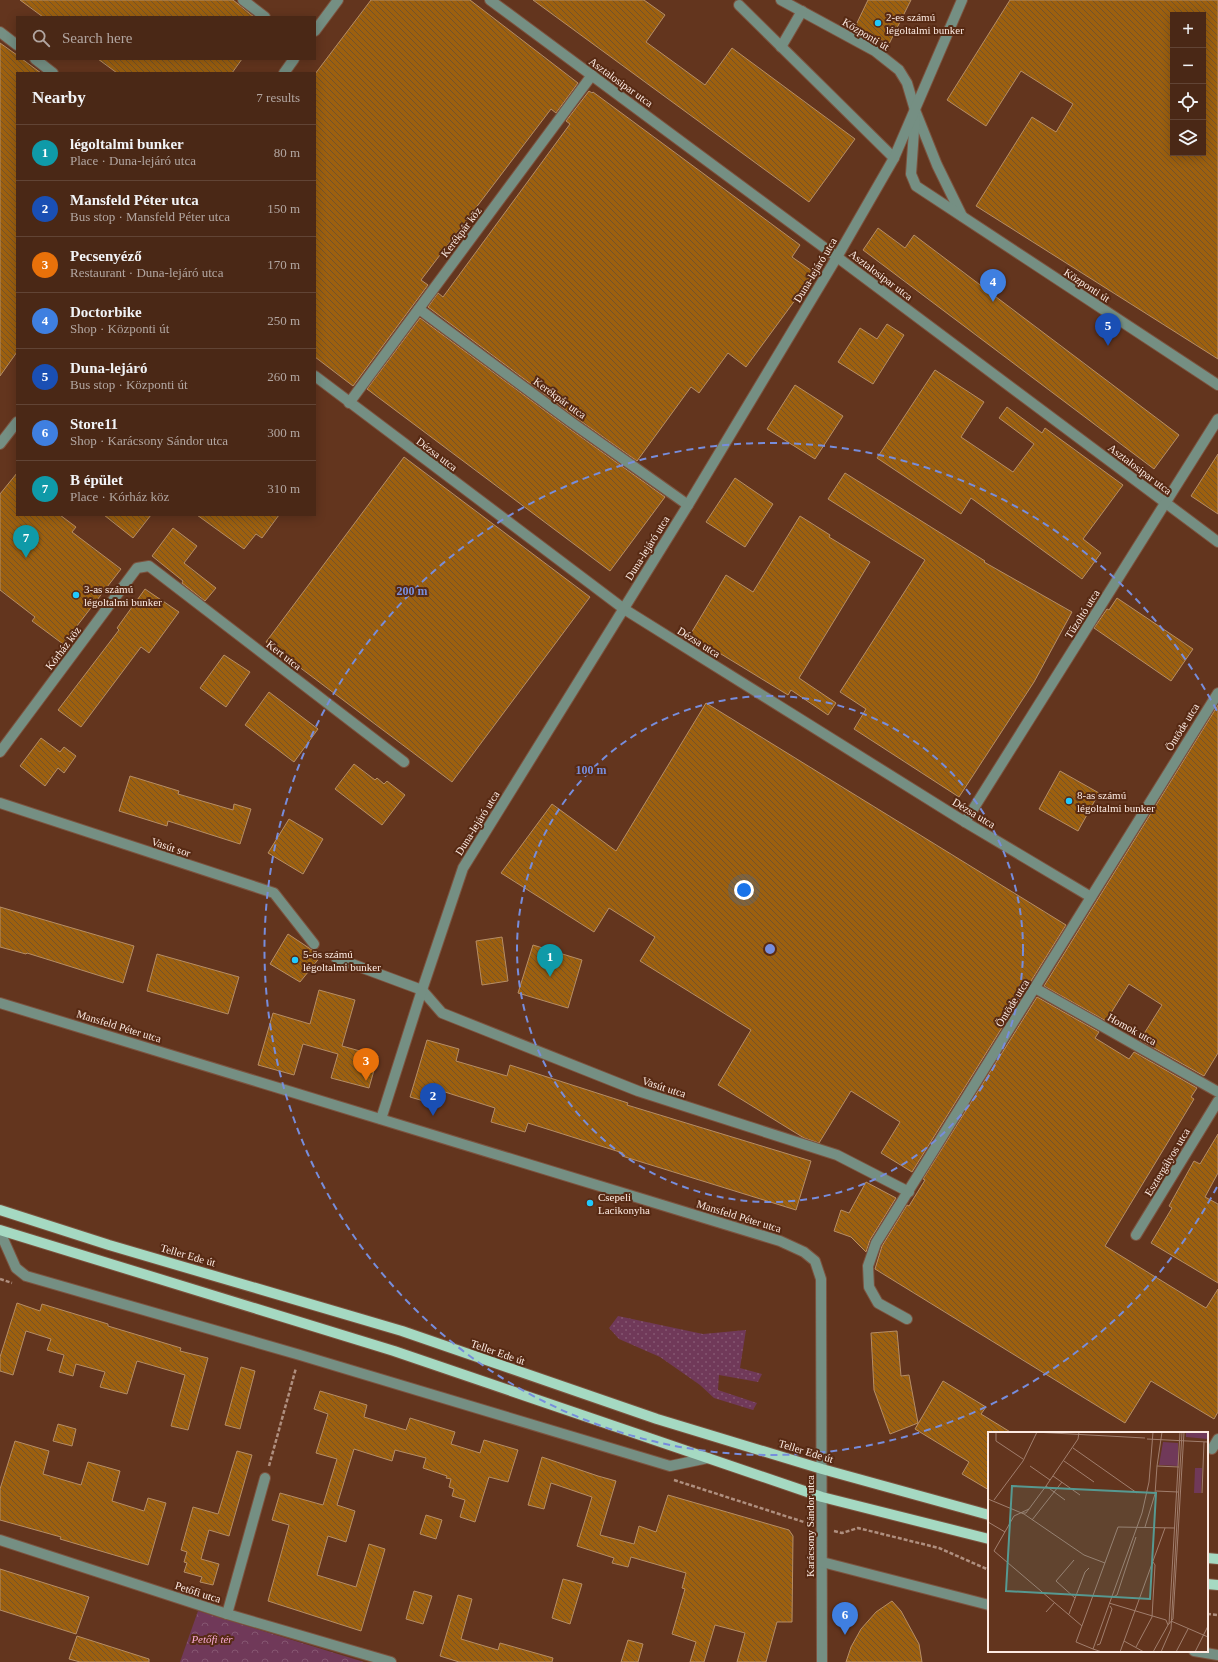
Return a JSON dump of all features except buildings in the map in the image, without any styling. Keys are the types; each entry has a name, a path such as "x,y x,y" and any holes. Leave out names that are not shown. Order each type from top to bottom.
{"main road":[{"name":"Teller Ede út","path":"0,1210 402,1331 657,1419 822,1468 988,1515"},
{"path":"0,1231 394,1351 822,1497 988,1539"},
{"path":"1208,1558 1218,1559"},
{"path":"1208,1584 1218,1585"}],"street":[{"path":"243,0 264,16"},
{"path":"316,30 338,0"},
{"name":"Asztalosipar utca","path":"490,0 1218,542"},
{"name":"Központi út","path":"781,0 875,52 898,70 907,83 915,110 937,165 963,218"},
{"name":"Duna-lejáró utca","path":"381,1119 463,868 688,505 837,257 894,158 962,0"},
{"path":"739,5 894,158"},
{"path":"781,47 802,11"},
{"path":"0,32 16,44"},
{"path":"35,60 52,72"},
{"path":"285,72 293,60"},
{"name":"Kerékpár köz","path":"349,402 592,75"},
{"name":"Központi út","path":"915,110 911,174 916,186 1218,385"},
{"name":"Kerékpár utca","path":"419,309 571,422 688,505"},
{"name":"Dézsa utca","path":"316,377 624,609 965,822 1091,897"},
{"name":"Tűzoltó utca","path":"965,822 1218,419"},
{"path":"0,444 16,423"},
{"name":"Kórház köz","path":"0,752 137,568 150,566"},
{"name":"Kert utca","path":"150,566 404,762"},
{"name":"Öntöde utca","path":"907,1319 878,1303 869,1287 868,1266 876,1243 1218,693"},
{"name":"Vasút sor","path":"0,803 274,893 314,944"},
{"path":"336,958 422,990"},
{"name":"Homok utca","path":"1035,988 1218,1092"},
{"name":"Vasút utca","path":"422,990 442,1014 638,1091 837,1155 909,1192"},
{"name":"Mansfeld Péter utca","path":"0,1003 780,1241 804,1252"},
{"name":"Esztergályos utca","path":"1136,1235 1218,1101"},
{"path":"0,1231 16,1268 26,1276 300,1355 670,1466 708,1458"},
{"name":"Karácsony Sándor utca","path":"804,1252 815,1261 821,1279 822,1662"},
{"path":"1212,1449 1218,1440"},
{"path":"227,1614 265,1478"},
{"name":"Petőfi utca","path":"0,1540 227,1614 391,1662"},
{"path":"822,1562 988,1605"},
{"path":"1200,1652 1218,1655"}],"path":[{"path":"265,1478 296,1368"},
{"path":"1208,1614 1218,1615"}],"green space":[{"path":"618,1316 703,1334 746,1330 740,1368 762,1374 758,1382 719,1375 718,1390 757,1403 753,1410 714,1398 700,1385 660,1357 619,1339 609,1328"},
{"name":"Petőfi tér","path":"198,1611 364,1662 180,1662"}],"place":[{"name":"2-es számú légoltalmi bunker","path":"878,23"},
{"name":"Doctorbike","path":"993,302"},
{"name":"Duna-lejáró","path":"1108,346"},
{"name":"B épület","path":"26,558"},
{"name":"3-as számú légoltalmi bunker","path":"76,595"},
{"name":"8-as számú légoltalmi bunker","path":"1069,801"},
{"name":"5-ös számú légoltalmi bunker","path":"295,960"},
{"name":"légoltalmi bunker","path":"550,977"},
{"name":"Pecsenyéző","path":"366,1081"},
{"name":"Mansfeld Péter utca","path":"433,1116"},
{"name":"Csepeli Lacikonyha","path":"590,1203"},
{"name":"Store11","path":"845,1635"}]}
